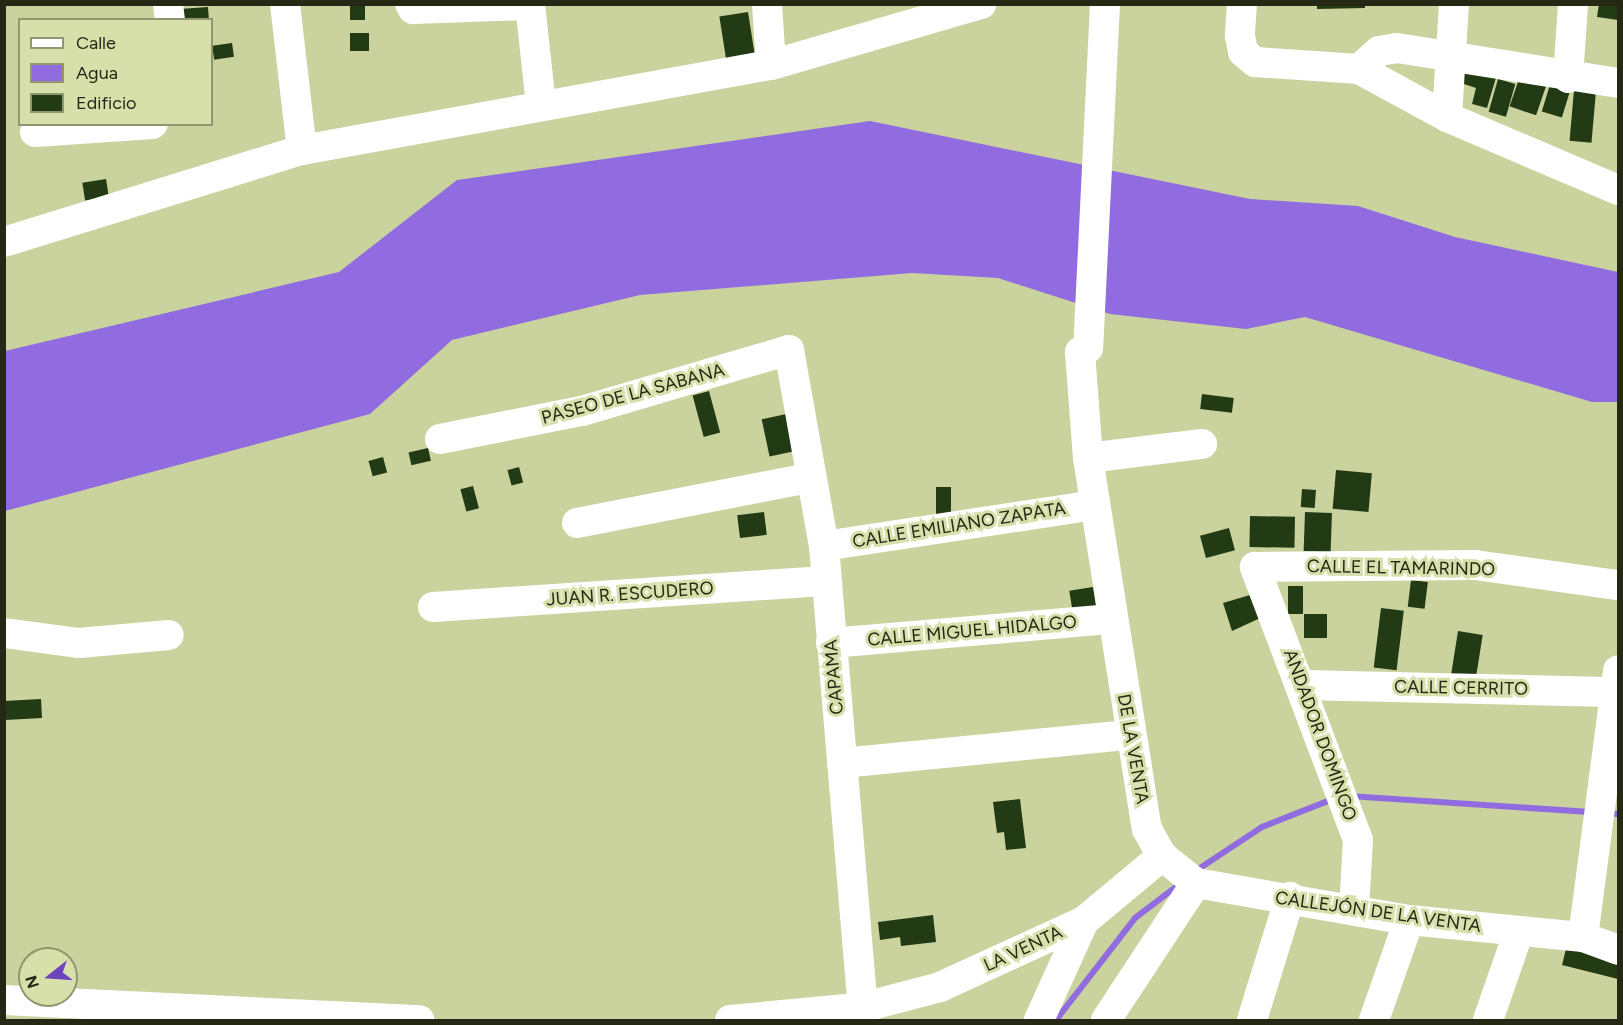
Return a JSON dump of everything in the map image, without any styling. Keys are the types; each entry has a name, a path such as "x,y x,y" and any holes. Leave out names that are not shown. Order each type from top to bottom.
{"street":[{"path":"285,4 302,150"},
{"path":"410,4 413,9 530,5 541,105"},
{"path":"767,4 771,65"},
{"path":"4,242 302,150 771,65 892,17 981,4"},
{"path":"1242,4 1240,36 1243,52 1255,62 1359,69 1447,117 1618,190"},
{"path":"1447,117 1454,4"},
{"path":"1568,78 1573,4"},
{"name":"DE LA VENTA","path":"1104,19 1088,348 1080,352 1088,458 1129,735 1147,830 1182,872"},
{"path":"1359,69 1378,51 1397,48 1568,78 1618,83"},
{"path":"35,132 124,126"},
{"name":"PASEO DE LA SABANA","path":"440,438 582,411 789,350"},
{"name":"CAPAMA","path":"789,350 808,478 824,546 864,1014"},
{"path":"1088,458 1202,444"},
{"path":"577,523 808,478"},
{"name":"CALLE EMILIANO ZAPATA","path":"824,546 1095,505"},
{"name":"CALLE EL TAMARINDO","path":"1255,567 1475,565 1618,585"},
{"name":"ANDADOR DOMINGO","path":"1255,567 1303,685 1336,785 1350,815 1358,840 1354,909"},
{"name":"JUAN R. ESCUDERO","path":"433,607 826,581"},
{"name":"CALLE MIGUEL HIDALGO","path":"831,643 1112,619"},
{"path":"4,633 79,643 169,635"},
{"path":"1583,937 1617,684"},
{"name":"CALLE CERRITO","path":"1303,685 1617,684"},
{"path":"842,763 1129,735"},
{"path":"1106,1020 1182,872"},
{"name":"CALLEJÓN DE LA VENTA","path":"1182,872 1290,897 1409,920 1583,937 1618,950"},
{"name":"LA VENTA","path":"730,1020 864,1014 940,987 1084,921 1182,872"},
{"path":"1252,1020 1290,897"},
{"path":"1374,1020 1409,920"},
{"path":"1039,1020 1084,921"},
{"path":"1488,1020 1519,932"},
{"path":"8,1007 132,1013 420,1020"}],"water":[{"path":"870,121 1250,199 1358,206 1455,237 1618,272 1618,402 1592,402 1305,317 1246,329 1110,314 998,278 912,273 640,295 452,340 370,414 5,511 5,351 339,272 457,180"}],"building":[{"path":"350,4 365,4 365,20 350,20"},
{"path":"1317,4 1365,4 1365,8 1317,9"},
{"path":"1599,4 1618,4 1618,20 1597,17"},
{"path":"208,7 209,18 180,18 179,9"},
{"path":"748,12 755,56 726,61 719,17"},
{"path":"350,33 369,33 369,51 350,51"},
{"path":"232,43 234,57 214,60 213,46"},
{"path":"1464,61 1498,71 1487,108 1472,104 1476,88 1458,82"},
{"path":"1520,76 1546,85 1536,115 1510,106"},
{"path":"1552,78 1572,84 1562,118 1542,111"},
{"path":"1498,79 1515,84 1506,117 1489,112"},
{"path":"1574,90 1596,92 1591,143 1570,141"},
{"path":"106,179 109,197 85,201 82,183"},
{"path":"709,391 720,433 704,437 693,395"},
{"path":"1202,394 1234,398 1232,413 1200,409"},
{"path":"791,413 799,450 770,456 762,419"},
{"path":"428,448 431,461 411,465 409,452"},
{"path":"383,457 387,472 373,476 369,461"},
{"path":"519,467 523,482 512,486 507,470"},
{"path":"1336,470 1372,473 1368,512 1333,509"},
{"path":"473,486 479,508 466,512 460,489"},
{"path":"936,487 951,487 951,517 936,517"},
{"path":"1302,489 1316,490 1315,508 1301,507"},
{"path":"764,512 767,535 740,538 737,515"},
{"path":"1305,512 1332,513 1331,552 1304,551"},
{"path":"1250,516 1295,517 1294,548 1249,547"},
{"path":"1229,528 1235,550 1206,558 1200,536"},
{"path":"1411,580 1428,582 1425,609 1408,607"},
{"path":"1288,586 1303,586 1303,614 1288,614"},
{"path":"1093,587 1096,607 1072,611 1069,591"},
{"path":"1260,592 1267,615 1232,631 1223,603"},
{"path":"1381,608 1404,611 1397,670 1374,668"},
{"path":"1304,614 1327,614 1327,638 1304,638"},
{"path":"1458,631 1483,635 1476,679 1451,675"},
{"path":"41,699 42,718 5,720 4,701"},
{"path":"1020,799 1026,848 1006,850 1004,832 997,833 993,802"},
{"path":"933,915 936,942 901,946 900,937 880,940 878,922"},
{"path":"1567,945 1618,965 1618,979 1562,965"}],"waterway":[{"path":"1349,796 1590,812"},
{"path":"1194,872 1262,827 1333,799"},
{"path":"1606,813 1618,814"},
{"path":"1056,1020 1135,918 1180,884"}]}
